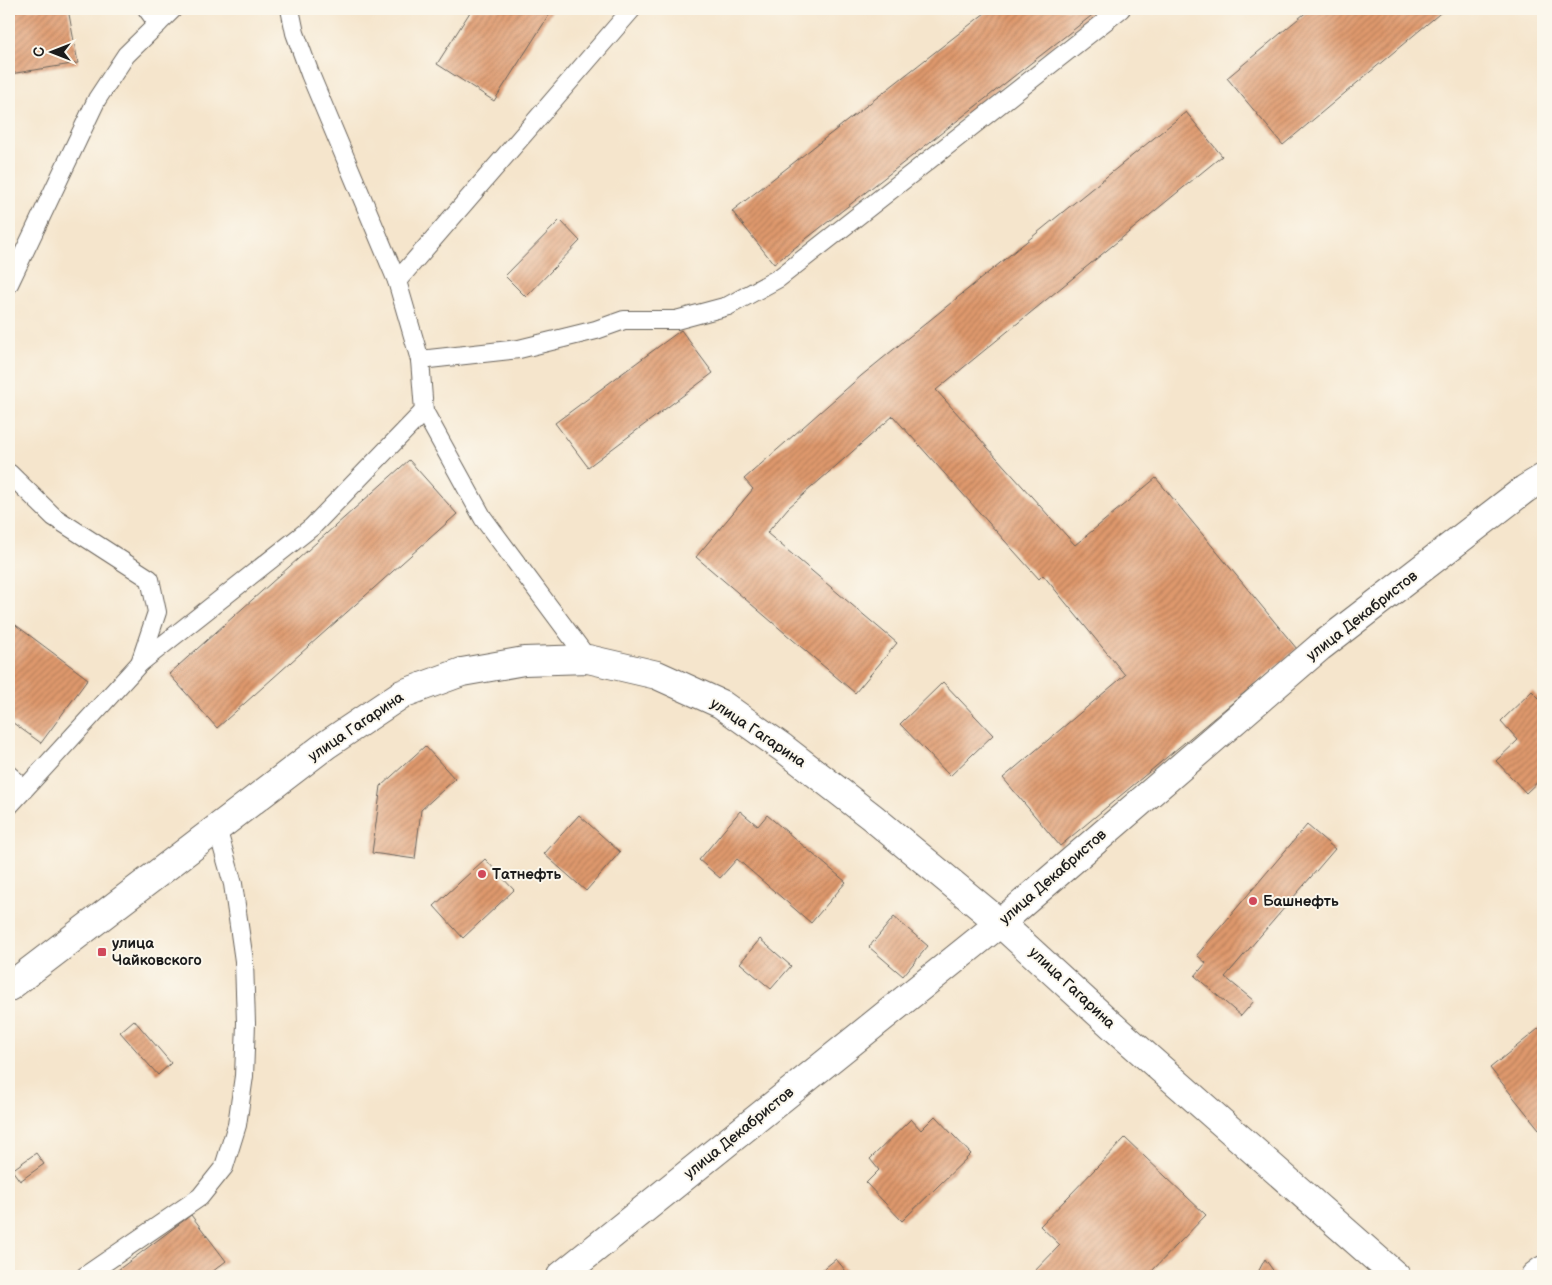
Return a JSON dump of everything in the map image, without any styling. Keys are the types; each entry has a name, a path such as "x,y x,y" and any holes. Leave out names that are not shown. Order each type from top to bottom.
{"main road":[{"name":"улица Декабристов","path":"561,1276 1000,923 1320,647 1525,489 1543,478"},
{"name":"улица Гагарина","path":"9,987 326,745 402,694 462,672 524,661 588,659 657,676 721,704 798,759 872,817 1000,923 1396,1276"},
{"path":"1535,1276 1543,1270"}],"lane":[{"path":"147,9 158,24"},
{"path":"9,275 97,99 126,55 173,9"},
{"path":"290,9 295,33 310,74 397,281 420,360 424,411 483,518 588,659"},
{"path":"397,281 632,9"},
{"path":"420,360 519,349 596,330 624,320 676,320 728,306 779,278 1121,9"},
{"path":"9,806 140,663 312,527 424,411"},
{"path":"9,473 54,517 150,579 157,612 140,663"},
{"path":"9,775 24,788"},
{"path":"85,1276 200,1196 224,1167 237,1125 244,1076 246,1023 244,961 233,884 217,828"}],"building":[{"path":"9,9 68,9 78,63 10,74"},
{"path":"472,9 553,9 494,101 437,64"},
{"path":"990,9 1100,9 774,264 732,211"},
{"path":"1310,9 1445,9 1283,145 1227,78"},
{"path":"1186,112 1222,156 936,390 1075,545 1156,478 1297,649 1060,846 1003,778 1125,675 1043,575 1039,579 893,416 788,508 767,533 897,643 855,693 696,557 753,489 744,479 861,376"},
{"path":"560,220 580,241 526,297 505,276"},
{"path":"681,330 713,373 588,467 555,423"},
{"path":"409,460 457,514 217,728 169,674"},
{"path":"9,620 88,679 41,743 9,720"},
{"path":"943,682 993,735 950,776 900,724"},
{"path":"1532,691 1543,702 1543,777 1526,793 1496,761 1518,740 1501,721"},
{"path":"425,746 455,779 421,810 415,859 372,853 381,786"},
{"path":"740,811 758,826 767,815 846,882 811,923 737,859 720,878 699,860"},
{"path":"579,815 620,852 586,891 544,854"},
{"path":"1307,825 1335,849 1225,977 1254,1001 1241,1016 1195,976 1206,963 1197,955"},
{"path":"485,859 514,890 463,938 434,906"},
{"path":"894,917 928,946 903,976 869,947"},
{"path":"760,939 791,966 771,989 740,963"},
{"path":"134,1020 171,1063 158,1075 120,1032"},
{"path":"1543,1025 1543,1134 1490,1068"},
{"path":"935,1116 971,1154 902,1221 866,1183 879,1170 870,1159 911,1119 921,1130"},
{"path":"1125,1138 1206,1215 1149,1274 1152,1276 1032,1276 1060,1245 1040,1226"},
{"path":"36,1153 44,1164 20,1181 12,1170"},
{"path":"191,1215 226,1261 207,1276 110,1276"},
{"path":"836,1259 850,1276 815,1276"},
{"path":"1265,1259 1277,1276 1256,1276"}],"place":[{"name":"Татнефть","path":"482,874"},
{"name":"Башнефть","path":"1253,901"},
{"name":"улица Чайковского","path":"102,952"}]}
